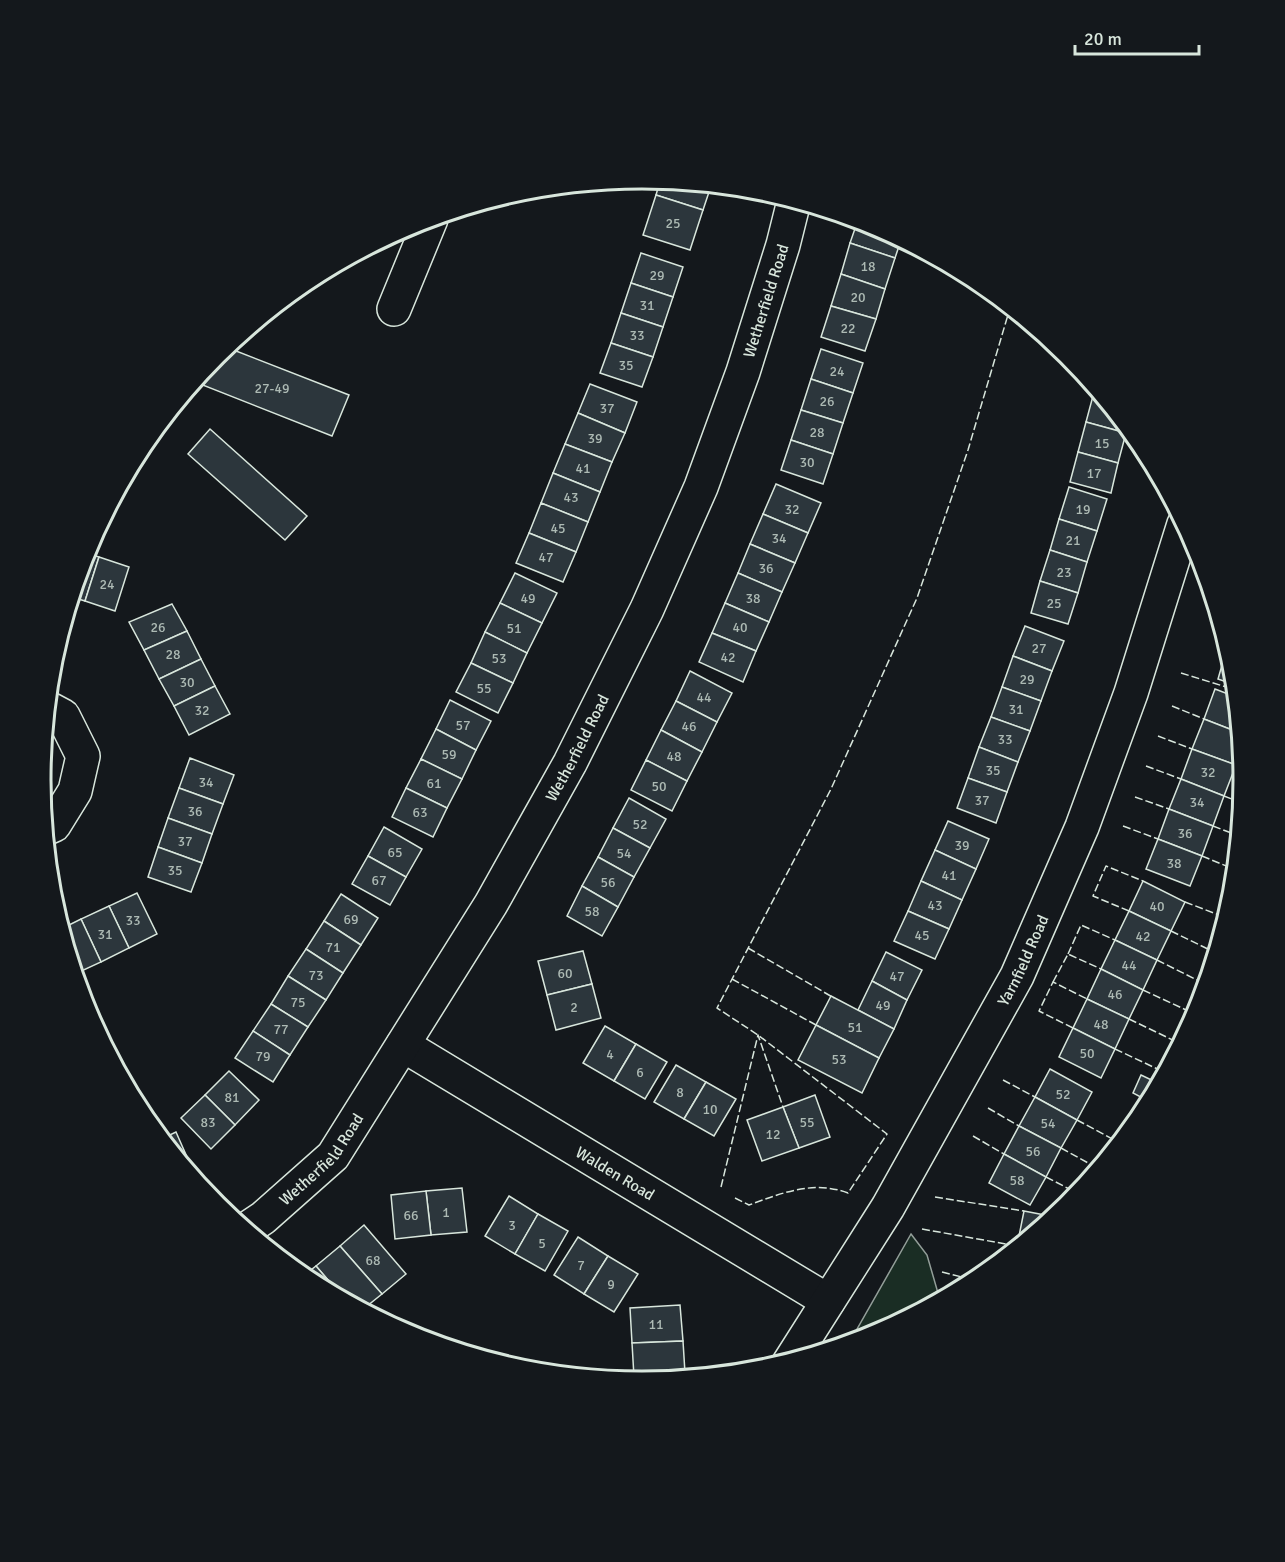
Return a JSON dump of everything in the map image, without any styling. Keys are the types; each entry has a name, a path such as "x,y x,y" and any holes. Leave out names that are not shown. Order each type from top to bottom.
{"street":[{"name":"Wetherfield Road","path":"252,1226 333,1156 491,904 570,763 647,609 701,487 743,372 792,209"},
{"path":"394,309 426,231"},
{"name":"Yarnfield Road","path":"796,1352 888,1207 1017,976 1082,827 1131,693 1180,536"},
{"path":"53,826 75,792 83,756 63,716 55,712"},
{"name":"Walden Road","path":"403,1045 828,1301"}],"green space":[{"path":"911,1234 927,1255 938,1293 904,1312 855,1332"}],"building":[{"path":"657,190 708,194 703,210 656,195"},
{"path":"656,195 703,210 690,250 643,235"},
{"path":"855,229 898,248 895,258 850,243"},
{"path":"850,243 895,258 885,289 841,274"},
{"path":"641,253 683,267 673,297 631,283"},
{"path":"841,274 885,289 876,319 831,306"},
{"path":"631,283 673,297 663,327 621,313"},
{"path":"831,306 876,319 865,351 821,337"},
{"path":"621,313 663,327 653,357 611,343"},
{"path":"611,343 653,357 642,387 600,373"},
{"path":"821,349 863,363 853,393 811,379"},
{"path":"236,351 349,395 332,436 203,385"},
{"path":"811,379 853,393 843,423 801,410"},
{"path":"590,384 637,402 625,433 578,413"},
{"path":"1093,398 1119,431 1086,422"},
{"path":"801,410 843,423 833,454 791,440"},
{"path":"578,413 625,433 612,462 565,444"},
{"path":"1086,422 1119,431 1125,439 1118,463 1078,452"},
{"path":"210,429 307,516 285,540 188,454"},
{"path":"791,440 833,454 823,484 781,470"},
{"path":"565,444 612,462 600,492 553,473"},
{"path":"1078,452 1118,463 1111,493 1070,482"},
{"path":"553,473 600,492 588,522 541,503"},
{"path":"776,484 821,503 808,533 763,514"},
{"path":"1069,487 1107,499 1097,531 1059,519"},
{"path":"541,503 588,522 576,552 529,533"},
{"path":"763,514 808,533 795,563 750,544"},
{"path":"1059,519 1097,531 1087,562 1050,550"},
{"path":"529,533 576,552 563,582 516,563"},
{"path":"750,544 795,563 782,592 738,573"},
{"path":"1050,550 1087,562 1078,593 1040,581"},
{"path":"96,556 99,557 85,601 80,599"},
{"path":"99,557 129,567 115,611 85,601"},
{"path":"515,573 557,593 542,623 500,603"},
{"path":"738,573 782,592 769,622 725,603"},
{"path":"1040,581 1078,593 1068,624 1031,613"},
{"path":"500,603 542,623 527,653 485,632"},
{"path":"725,603 769,622 756,651 712,633"},
{"path":"172,604 187,631 144,650 129,622"},
{"path":"1025,626 1064,641 1052,671 1013,656"},
{"path":"187,631 201,659 159,679 144,650"},
{"path":"485,632 527,653 513,683 471,663"},
{"path":"712,633 756,651 743,682 699,662"},
{"path":"1013,656 1052,671 1041,701 1002,687"},
{"path":"201,659 215,686 174,706 159,679"},
{"path":"471,663 513,683 498,713 456,692"},
{"path":"1222,664 1225,682 1218,679"},
{"path":"690,671 732,693 717,722 676,701"},
{"path":"215,686 230,714 189,735 174,706"},
{"path":"1002,687 1041,701 1030,731 991,717"},
{"path":"1215,689 1227,694 1232,730 1204,719"},
{"path":"450,700 491,721 476,750 436,729"},
{"path":"676,701 717,722 702,752 661,730"},
{"path":"991,717 1030,731 1018,762 979,747"},
{"path":"1204,719 1232,730 1234,764 1192,749"},
{"path":"436,729 476,750 462,779 421,759"},
{"path":"661,730 702,752 687,781 646,760"},
{"path":"979,747 1018,762 1007,792 968,778"},
{"path":"1192,749 1234,764 1234,771 1224,796 1181,779"},
{"path":"190,758 234,775 223,804 179,788"},
{"path":"421,759 462,779 447,808 406,788"},
{"path":"646,760 687,781 672,811 631,790"},
{"path":"968,778 1007,792 996,823 957,808"},
{"path":"1181,779 1224,796 1213,826 1169,809"},
{"path":"179,788 223,804 212,834 168,818"},
{"path":"406,788 447,808 433,837 392,817"},
{"path":"629,798 666,819 650,848 613,828"},
{"path":"1169,809 1213,826 1202,856 1158,839"},
{"path":"168,818 212,834 202,863 158,847"},
{"path":"948,821 989,839 976,869 935,850"},
{"path":"384,827 422,849 406,877 368,856"},
{"path":"613,828 650,848 634,877 598,857"},
{"path":"1158,839 1202,856 1190,886 1146,869"},
{"path":"158,847 202,863 191,892 148,877"},
{"path":"935,850 976,869 962,900 921,881"},
{"path":"368,856 406,877 390,905 352,884"},
{"path":"598,857 634,877 618,907 582,886"},
{"path":"921,881 962,900 949,929 908,911"},
{"path":"1143,881 1185,902 1171,931 1129,911"},
{"path":"582,886 618,907 602,936 567,916"},
{"path":"137,893 157,934 129,948 109,906"},
{"path":"341,894 378,918 361,945 324,921"},
{"path":"109,906 129,948 101,962 81,919"},
{"path":"908,911 949,929 935,959 894,941"},
{"path":"1129,911 1171,931 1157,960 1115,940"},
{"path":"81,919 101,962 82,971 69,925"},
{"path":"324,921 361,945 343,973 306,949"},
{"path":"1115,940 1157,960 1143,990 1101,969"},
{"path":"306,949 343,973 326,1000 288,976"},
{"path":"583,951 592,984 547,995 538,961"},
{"path":"886,952 922,970 907,1000 872,981"},
{"path":"1101,969 1143,990 1129,1019 1087,999"},
{"path":"288,976 326,1000 308,1027 271,1004"},
{"path":"872,981 907,1000 894,1029 858,1010"},
{"path":"592,984 601,1018 556,1030 547,995"},
{"path":"831,996 894,1029 879,1058 816,1025"},
{"path":"1087,999 1129,1019 1115,1049 1073,1028"},
{"path":"271,1004 308,1027 290,1055 253,1031"},
{"path":"816,1025 879,1058 862,1093 798,1060"},
{"path":"605,1026 636,1044 614,1081 583,1063"},
{"path":"1073,1028 1115,1049 1101,1078 1059,1057"},
{"path":"253,1031 290,1055 273,1082 235,1058"},
{"path":"636,1044 667,1062 645,1099 614,1081"},
{"path":"676,1065 706,1082 684,1119 654,1102"},
{"path":"1050,1069 1092,1092 1077,1120 1035,1097"},
{"path":"229,1071 259,1100 235,1125 205,1095"},
{"path":"1141,1075 1153,1081 1142,1098 1133,1093"},
{"path":"706,1082 736,1099 714,1136 684,1119"},
{"path":"205,1095 235,1125 211,1149 181,1118"},
{"path":"815,1095 830,1137 799,1148 783,1107"},
{"path":"1035,1097 1077,1120 1061,1148 1019,1126"},
{"path":"783,1107 799,1148 762,1161 747,1120"},
{"path":"1019,1126 1061,1148 1046,1177 1004,1154"},
{"path":"176,1132 188,1159 173,1141 169,1135"},
{"path":"1004,1154 1046,1177 1030,1205 989,1183"},
{"path":"462,1188 467,1232 431,1235 426,1191"},
{"path":"426,1191 431,1235 395,1239 391,1195"},
{"path":"509,1196 538,1214 515,1254 485,1236"},
{"path":"1024,1211 1044,1215 1033,1226 1019,1237"},
{"path":"538,1214 568,1231 545,1271 515,1254"},
{"path":"364,1225 406,1274 382,1294 340,1246"},
{"path":"578,1237 608,1256 584,1294 554,1275"},
{"path":"340,1246 382,1294 368,1305 331,1283 316,1266"},
{"path":"608,1256 638,1274 614,1312 584,1294"},
{"path":"316,1266 330,1283 314,1273 310,1270"},
{"path":"680,1305 683,1341 632,1343 630,1308"},
{"path":"683,1341 685,1371 634,1372 632,1343"}],"fence":[{"path":"735,1198 749,1205 810,1188 835,1189 848,1193 887,1134 758,1035 717,1008 831,789 917,598 968,450 1008,316"},
{"path":"1181,673 1226,687"},
{"path":"1172,706 1204,719"},
{"path":"1158,736 1192,749"},
{"path":"1146,766 1181,779"},
{"path":"1224,796 1234,800"},
{"path":"1135,797 1169,809"},
{"path":"1123,826 1158,839"},
{"path":"1213,826 1232,833"},
{"path":"1202,856 1228,867"},
{"path":"1129,911 1093,896 1106,866 1143,881"},
{"path":"1185,902 1219,915"},
{"path":"1068,954 1081,925 1115,940"},
{"path":"1171,931 1209,950"},
{"path":"748,948 834,998"},
{"path":"1053,982 1068,954 1101,969"},
{"path":"1157,960 1199,981"},
{"path":"732,979 816,1025"},
{"path":"1073,1028 1039,1011 1053,982 1087,999"},
{"path":"1143,990 1187,1011"},
{"path":"1129,1019 1174,1041"},
{"path":"721,1187 758,1035 783,1107"},
{"path":"1115,1049 1159,1070"},
{"path":"1003,1080 1035,1097"},
{"path":"988,1108 1019,1126"},
{"path":"1077,1120 1113,1139"},
{"path":"973,1136 1004,1154"},
{"path":"1061,1148 1092,1165"},
{"path":"1046,1177 1070,1189"},
{"path":"935,1197 1024,1211"},
{"path":"922,1229 1010,1245"},
{"path":"942,1272 964,1277"}]}
